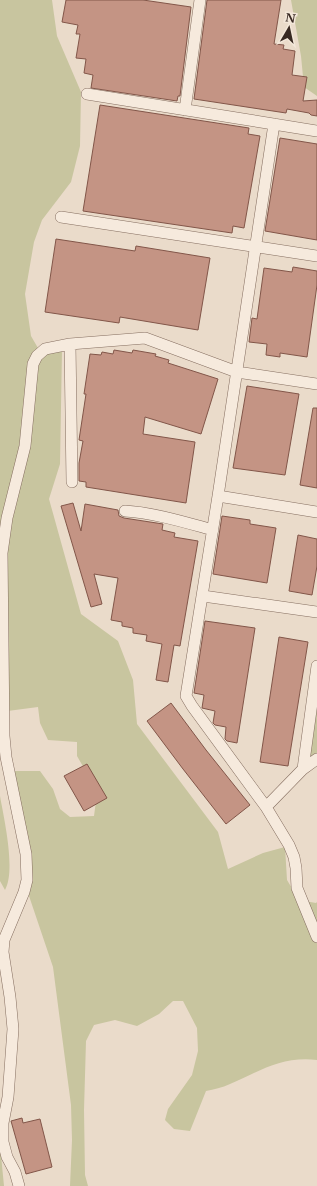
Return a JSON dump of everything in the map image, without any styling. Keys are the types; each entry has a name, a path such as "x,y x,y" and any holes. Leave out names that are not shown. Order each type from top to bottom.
{"street":[{"path":"185,110 200,0"},
{"path":"87,94 317,131"},
{"path":"274,124 203,596 186,696 266,807 289,845 294,857 297,888 317,937"},
{"path":"61,217 317,256"},
{"path":"19,1186 15,1172 7,1157 3,1142 3,1123 8,1097 13,1029 3,952 4,940 22,898 27,875 26,854 6,757 4,736 2,554 7,518 25,446 33,364 37,356 45,349 70,344 145,338 237,372 317,384"},
{"path":"70,344 72,482"},
{"path":"218,496 317,512"},
{"path":"125,511 152,513 213,530"},
{"path":"203,596 317,612"},
{"path":"304,770 317,666"},
{"path":"266,807 317,759"}],"shaded area":[{"path":"0,0 52,0 57,36 81,92 80,146 71,182 42,220 34,242 25,294 31,336 42,355 62,350 60,464 49,499 81,614 118,641 133,680 137,724 218,832 228,869 263,853 285,847 287,880 299,900 317,902 317,1060 304,1059 282,1062 224,1086 206,1091 190,1131 174,1129 165,1120 168,1109 192,1075 198,1051 197,1028 183,1001 173,1001 159,1014 137,1026 115,1020 94,1025 86,1041 84,1110 85,1175 88,1186 70,1186 72,1140 71,1105 53,967 27,890 23,860 5,777 15,771 40,771 53,789 60,809 70,817 94,816 96,801 92,782 77,756 77,742 48,740 40,723 38,707 0,712"},
{"path":"291,0 317,0 317,96 304,87 301,56"},
{"path":"317,708 317,756 308,763"},
{"path":"0,796 9,858 8,881 5,890 0,881"},
{"path":"0,1145 4,1186 0,1186"}],"building":[{"path":"66,0 143,0 191,7 180,96 178,96 177,101 91,88 93,75 84,73 86,59 76,58 80,34 76,34 78,25 62,22"},
{"path":"207,0 281,0 274,44 284,45 283,49 295,51 292,75 307,77 303,101 317,100 317,116 287,109 286,113 194,99"},
{"path":"100,105 249,128 248,134 260,136 244,228 233,226 232,233 83,211"},
{"path":"280,138 317,144 317,240 265,231"},
{"path":"56,239 135,251 136,246 210,258 198,330 120,317 119,323 45,312"},
{"path":"293,267 317,271 317,285 307,357 280,353 280,357 266,355 267,344 249,342 252,318 257,319 264,268 292,272"},
{"path":"114,350 132,353 133,350 156,354 155,356 169,360 168,363 218,379 201,434 145,417 143,434 195,442 186,503 86,487 86,482 79,481 79,463 83,441 79,440 90,354 101,355 102,352 113,354"},
{"path":"247,386 299,394 285,475 233,468"},
{"path":"313,408 317,408 317,488 300,485"},
{"path":"73,503 81,531 85,504 118,510 119,516 124,518 163,524 162,530 175,533 174,537 198,541 180,646 174,645 168,682 156,680 162,644 146,641 147,635 133,633 133,628 122,626 122,622 111,620 118,578 94,574 102,604 91,607 61,506"},
{"path":"222,516 250,520 250,524 276,528 267,583 213,574"},
{"path":"298,535 317,539 317,566 312,595 289,591"},
{"path":"205,621 255,628 237,743 227,741 225,739 226,727 215,725 213,723 215,711 202,708 204,695 194,693"},
{"path":"279,637 308,642 288,766 260,762"},
{"path":"171,703 250,805 226,824 147,721"},
{"path":"87,764 107,798 84,811 64,776"},
{"path":"22,1118 23,1123 40,1119 52,1167 26,1174 11,1121"}]}
